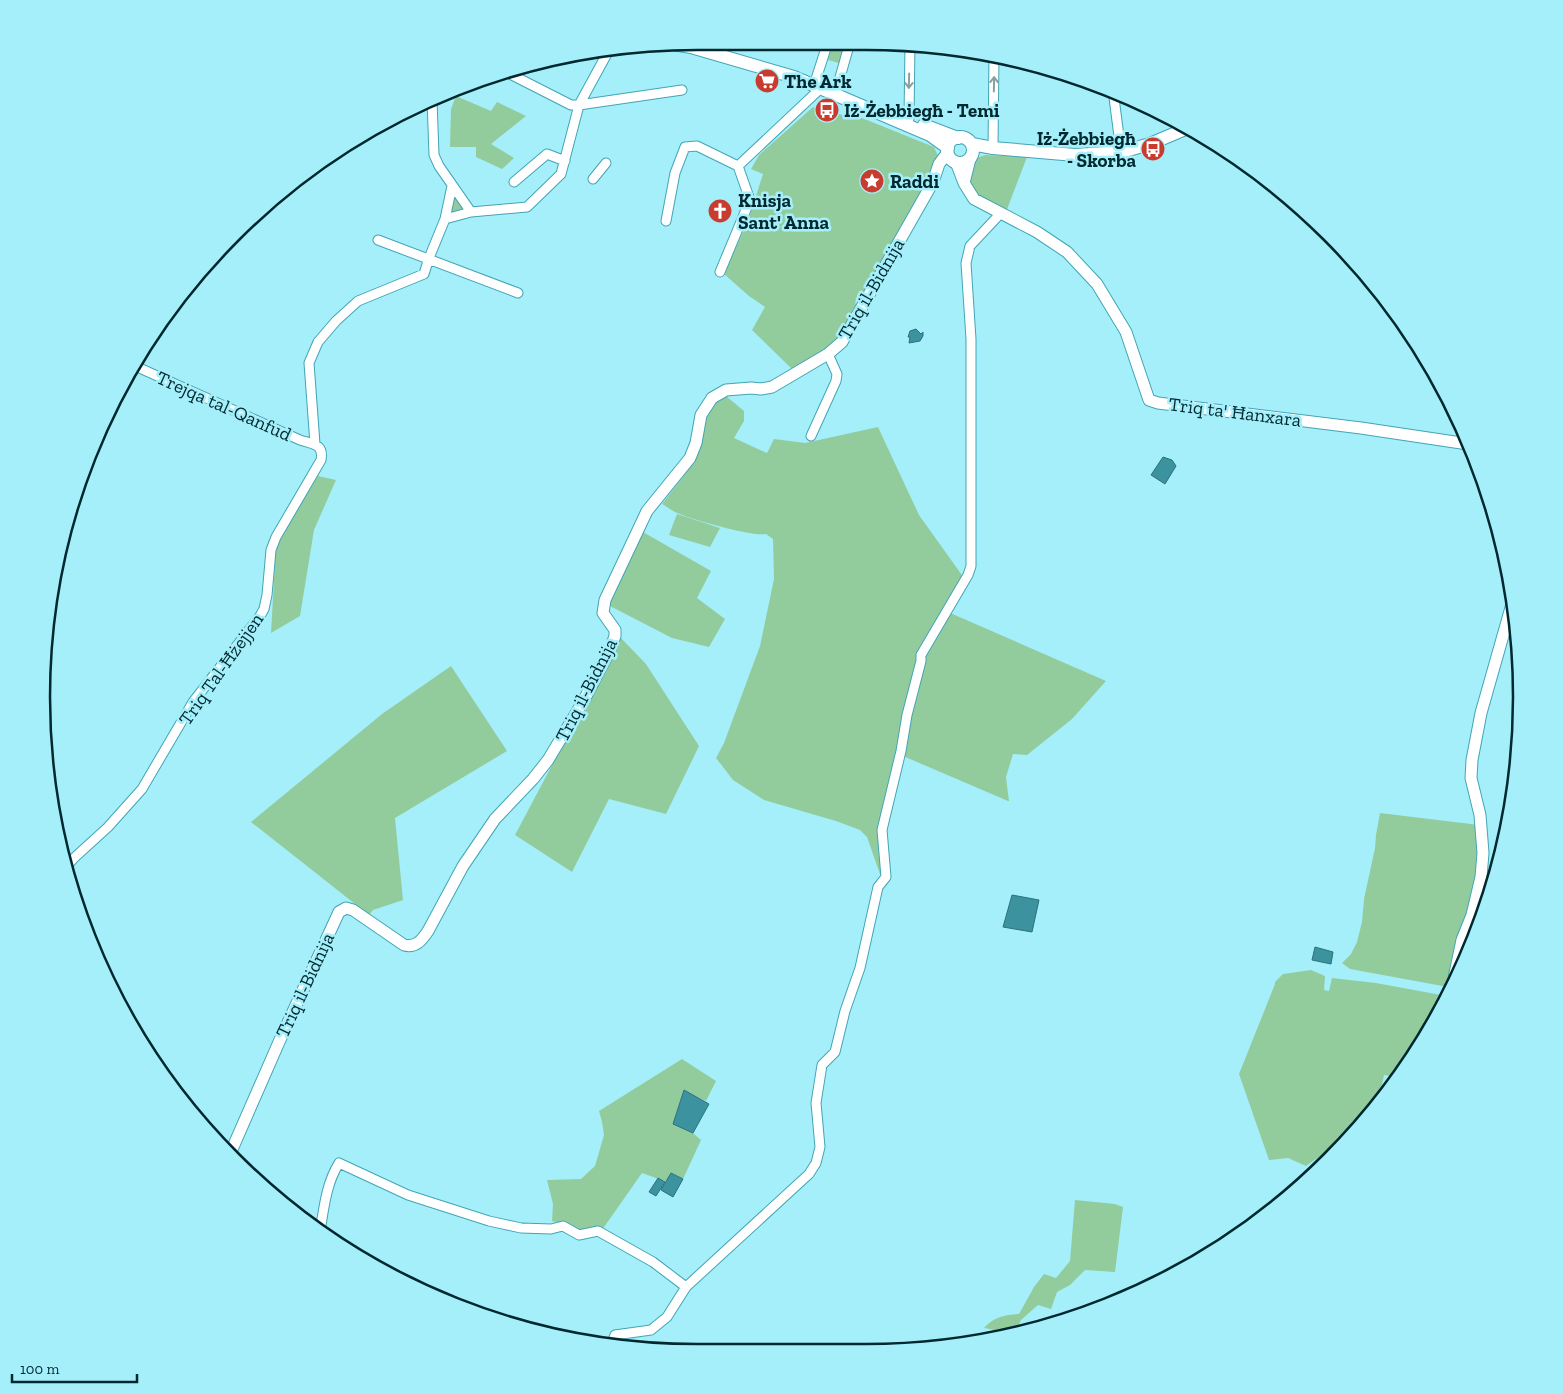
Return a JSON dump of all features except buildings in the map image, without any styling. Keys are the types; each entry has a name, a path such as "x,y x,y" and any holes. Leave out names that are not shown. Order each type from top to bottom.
{"main road":[{"path":"701,50 821,83 930,135 951,156 963,163 971,153 993,148 1075,155 1121,152 1150,144 1179,131"},
{"path":"721,50 838,88 909,119 958,138 966,138 971,153"},
{"path":"951,156 952,141 958,138"}],"street":[{"path":"738,166 821,83 827,50"},
{"path":"838,88 848,50"},
{"path":"909,119 910,51"},
{"path":"445,220 471,212 527,207 561,174 579,105 605,57"},
{"path":"993,148 994,62"},
{"path":"515,76 571,105 682,90"},
{"path":"1114,99 1121,152"},
{"path":"432,107 434,155 439,166 471,212"},
{"path":"666,221 675,173 685,147 697,146 738,166 750,200 720,272"},
{"path":"964,183 971,153"},
{"path":"514,182 547,154 565,161"},
{"name":"Triq il-Bidnija","path":"233,1147 339,912 349,908 404,945 412,946 418,943 428,931 456,878 488,829 537,775 556,748 584,700 615,640 615,630 603,614 603,606 608,592 647,511 690,458 696,443 701,415 707,404 716,394 726,390 761,389 772,386 828,354 842,342 933,182 951,156"},
{"name":"Triq ta' Ħanxara","path":"951,156 974,199 1037,232 1067,252 1097,284 1126,332 1149,400 1158,403 1361,428 1461,443"},
{"path":"594,179 606,163"},
{"path":"428,258 445,220 452,186"},
{"path":"614,1338 615,1335 651,1330 667,1317 686,1287 809,1174 816,1163 820,1142 816,1102 822,1066 835,1052 845,1011 860,968 878,887 886,877 882,830 902,751 907,715 921,655 971,566 971,339 966,263 970,246 1000,214"},
{"path":"378,240 518,293"},
{"name":"Triq Tal-Ħżejjen","path":"71,861 108,827 142,789 193,702 260,616 264,608 271,550 321,460 322,453 315,444 309,363 318,342 336,321 358,301 424,274 428,258"},
{"path":"811,436 836,381 837,374 828,354"},
{"name":"Trejqa tal-Qanfud","path":"140,369 300,440 315,444"},
{"path":"1458,957 1462,940 1474,908 1481,877 1483,853 1480,815 1472,778 1472,760 1481,713 1508,619"},
{"path":"321,1223 332,1174 339,1164 408,1194 489,1221 521,1228 551,1229 563,1226 579,1235 598,1231 653,1262 686,1287"}],"green space":[{"path":"831,50 843,50 839,63 828,60"},
{"path":"456,96 491,111 497,102 526,116 491,144 514,158 502,169 476,157 476,147 450,147 451,109"},
{"path":"813,107 846,116 862,118 934,147 939,158 931,177 865,291 855,302 858,309 837,344 793,370 752,330 765,307 724,274 748,221 763,174 751,169 759,155"},
{"path":"985,155 1027,157 1006,212 977,196 972,188 972,166 978,158"},
{"path":"454,196 465,210 451,214"},
{"path":"726,396 744,411 744,421 734,438 767,453 774,439 805,443 878,427 919,515 964,578 919,654 879,831 881,877 867,837 860,830 764,800 733,780 716,758 724,743 760,646 774,579 773,539 766,534 748,533 693,519 675,512 662,504 683,477 699,450 704,420 711,404"},
{"path":"318,476 336,480 314,530 300,616 271,633 276,544"},
{"path":"677,514 720,528 710,547 669,535"},
{"path":"643,532 711,571 697,598 725,619 709,647 672,638 608,605"},
{"path":"948,612 1106,681 1072,719 1027,755 1013,754 1006,777 1009,801 903,756 911,706 924,657"},
{"path":"620,637 646,664 699,746 666,814 609,799 572,872 515,835"},
{"path":"451,666 507,751 395,818 403,900 373,910 369,915 251,822 382,714"},
{"path":"1380,813 1479,825 1479,860 1452,970 1444,986 1350,969 1342,963 1351,954 1357,942"},
{"path":"1311,970 1325,976 1324,990 1329,991 1332,978 1376,983 1440,995 1404,1056 1390,1076 1384,1075 1379,1091 1352,1124 1323,1154 1306,1166 1288,1158 1269,1160 1239,1074 1275,982 1283,974"},
{"path":"682,1059 716,1081 706,1101 684,1091 673,1124 693,1133 701,1140 683,1179 671,1173 667,1182 642,1173 602,1230 584,1231 552,1221 553,1204 547,1180 581,1179 595,1166 604,1135 599,1111"},
{"path":"1075,1200 1115,1204 1123,1207 1115,1272 1085,1270 1070,1285 1057,1292 1051,1309 1038,1305 1021,1320 1019,1326 998,1331 984,1328 1000,1317 1019,1314 1034,1287 1044,1274 1056,1278 1070,1261"}],"water":[{"path":"916,329 921,334 923,332 923,336 920,341 909,343 910,331"},
{"path":"1163,457 1172,460 1176,466 1165,484 1151,475"},
{"path":"1012,895 1039,900 1032,932 1003,927"},
{"path":"1315,947 1333,952 1331,964 1312,960"},
{"path":"684,1090 709,1104 693,1133 673,1124"},
{"path":"671,1173 683,1179 673,1197 661,1190"},
{"path":"658,1178 665,1182 656,1196 649,1192"}],"place":[{"name":"The Ark","path":"767,81"},
{"name":"Iż-Żebbiegħ - Temi","path":"827,110"},
{"name":"Iż-Żebbiegħ - Skorba","path":"1153,149"},
{"name":"Raddi","path":"872,181"},
{"name":"Knisja Sant' Anna","path":"720,211"}]}
